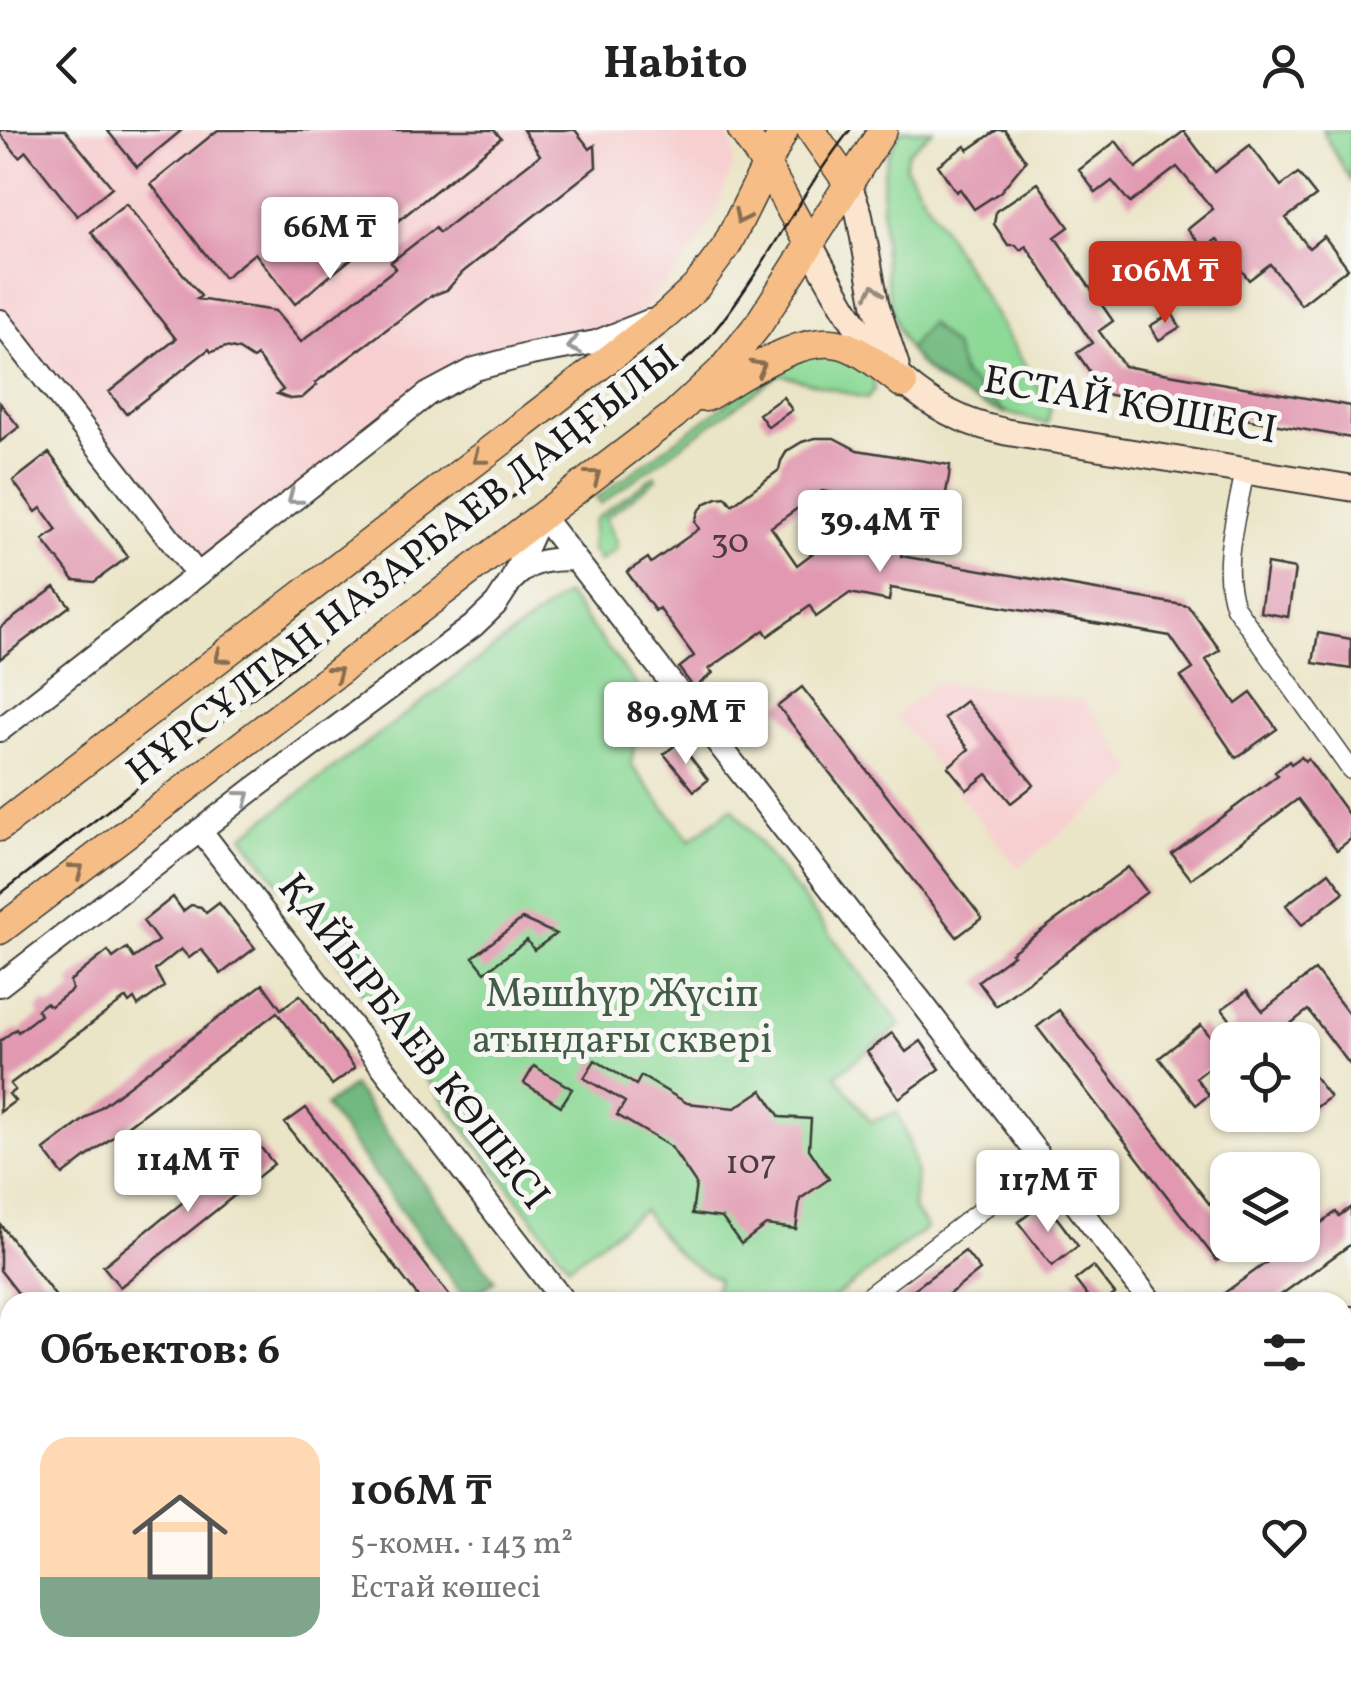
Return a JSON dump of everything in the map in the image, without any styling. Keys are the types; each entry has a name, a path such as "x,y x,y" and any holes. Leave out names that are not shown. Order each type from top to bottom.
{"main road":[{"name":"ЕСТАЙ КӨШЕСІ","path":"742,130 766,165 850,316 903,384 929,402 964,420 1006,432 1351,488"},
{"name":"НҰРСҰЛТАН НАЗАРБАЕВ ДАҢҒЫЛЫ","path":"0,827 666,314 696,287 726,247 784,130"},
{"path":"811,130 848,184 860,213 876,305 903,384"},
{"name":"НҰРСҰЛТАН НАЗАРБАЕВ ДАҢҒЫЛЫ","path":"0,930 674,415 758,325 883,130"},
{"path":"674,415 788,351 809,345 846,346 903,384"}],"street":[{"path":"0,730 428,394 475,370 596,342 666,314"},
{"path":"0,322 196,574"},
{"path":"1245,469 1232,542 1230,592 1235,606 1351,770"},
{"path":"0,984 473,626 496,604 511,582 541,516 919,999 1140,1292"},
{"path":"511,582 542,560 575,559"},
{"name":"ҚАЙЫРБАЕВ КӨШЕСІ","path":"200,830 556,1292"},
{"path":"873,1292 1043,1163"}],"shaded area":[{"path":"0,130 726,130 734,156 715,215 693,252 628,324 474,362 201,560 191,555 0,308"},
{"path":"935,682 1084,700 1137,773 1018,868 895,716"}],"green space":[{"path":"901,130 933,130 908,152 905,166 1051,408 1047,424 971,399 943,384 921,366 905,343 886,279 882,207 884,168"},
{"path":"1322,130 1351,130 1351,181"},
{"path":"929,323 954,347 963,375 1007,414 953,390 908,350"},
{"path":"835,351 874,377 874,390 867,399 780,374 600,504 596,499 787,360"},
{"path":"655,475 657,479 605,518 617,544 600,561 591,549 594,520"},
{"name":"Мәшһүр Жүсіп атындағы сквері","path":"566,594 643,694 631,765 690,840 732,808 901,1025 836,1075 871,1122 897,1112 916,1174 913,1208 927,1228 841,1292 715,1292 718,1279 675,1251 643,1210 569,1266 243,836"},
{"path":"353,1086 495,1281 480,1292 460,1292 325,1106"}],"building":[{"path":"0,130 65,130 112,187 77,216 26,151 19,157"},
{"path":"107,130 182,130 137,167"},
{"path":"218,130 494,130 501,138 295,304 255,253 224,278 151,184"},
{"path":"523,130 575,130 590,149 595,145 596,167 463,272 447,290 431,296 315,383 302,398 277,394 283,390 257,356 253,359 226,347 211,352 209,349 126,414 109,392 176,339 91,232 126,204 201,296 197,299 275,311 301,342 396,268 391,262 435,228 439,233 540,155"},
{"path":"997,130 1005,130 1026,161 1000,192 974,209 960,189 956,192 938,165"},
{"path":"1184,131 1215,172 1250,145 1281,186 1298,173 1316,196 1286,218 1309,248 1324,236 1348,268 1301,305 1270,264 1249,280 1217,239 1204,249 1188,229 1213,209 1177,167 1130,203 1112,181 1096,193 1079,170 1116,141 1136,168"},
{"path":"1038,183 1069,227 1055,237 1113,321 1099,331 1124,366 1351,406 1351,438 1105,394 1077,353 1092,343 1026,246 1020,250 1016,245 1008,245 994,224 996,211"},
{"path":"1172,313 1180,327 1159,340 1150,326"},
{"path":"783,397 792,410 768,427 759,414"},
{"path":"0,403 19,427 0,442"},
{"path":"815,438 834,438 857,450 950,465 949,477 938,534 915,530 918,507 822,491 771,527 797,565 838,534 903,545 901,556 1188,606 1220,650 1206,660 1236,704 1251,693 1277,729 1236,758 1181,677 1193,669 1170,636 891,588 889,601 850,593 816,617 810,606 768,636 764,630 709,669 713,673 694,688 679,668 694,656 627,572 648,558 651,563 699,529 695,522 706,503 726,497 732,505 779,470 787,451"},
{"path":"49,453 128,557 94,582 74,580 43,540 57,530 41,508 36,512 13,481"},
{"path":"1267,564 1295,569 1288,617 1260,612"},
{"path":"55,587 70,606 0,659 0,628"},
{"path":"1318,633 1351,639 1351,669 1313,663"},
{"path":"802,687 982,918 957,937 778,706"},
{"path":"966,701 1034,785 1011,803 987,774 967,790 948,767 969,749 944,718"},
{"path":"679,742 708,780 694,791 664,754"},
{"path":"1301,757 1308,759 1351,818 1351,839 1337,850 1298,799 1191,879 1172,854 1278,775 1275,772 1289,761 1291,764"},
{"path":"1128,867 1147,892 996,1006 978,981"},
{"path":"1329,872 1344,892 1302,925 1286,905"},
{"path":"173,897 183,911 191,905 206,913 219,903 255,948 221,974 201,949 189,958 181,949 155,970 164,987 138,1006 134,999 129,1003 126,998 10,1084 15,1090 9,1094 15,1101 0,1112 0,1041 40,1015 37,1009 45,1003 51,1006 72,990 70,981 108,951 113,958 127,948 134,958 158,941 143,921"},
{"path":"522,919 556,934 534,950 527,940 485,972 473,957"},
{"path":"1315,970 1351,1017 1351,1066 1308,1010 1293,1022 1232,1022 1222,1009 1247,991 1263,1011"},
{"path":"263,984 281,1009 300,995 355,1068 332,1085 277,1012 63,1175 44,1150"},
{"path":"1059,1010 1210,1205 1210,1252 1037,1027"},
{"path":"1201,1025 1210,1036 1210,1067 1196,1078 1209,1095 1196,1105 1159,1058"},
{"path":"892,1033 906,1052 921,1041 940,1069 899,1098 867,1052"},
{"path":"595,1060 636,1085 641,1076 687,1103 735,1108 762,1090 780,1117 811,1119 809,1149 829,1179 800,1199 796,1229 766,1225 741,1244 722,1218 692,1214 696,1184 671,1147 617,1115 625,1102 584,1078"},
{"path":"534,1066 572,1089 561,1106 524,1083"},
{"path":"1320,1084 1330,1097 1320,1104"},
{"path":"306,1108 446,1292 414,1292 285,1123"},
{"path":"257,1143 274,1164 120,1287 103,1266"},
{"path":"1351,1207 1351,1244 1285,1292 1226,1292 1267,1262 1320,1262 1320,1224 1336,1212 1339,1216"},
{"path":"1036,1209 1051,1210 1078,1246 1052,1266 1018,1222"},
{"path":"0,1224 52,1292 17,1292 0,1270"},
{"path":"965,1251 980,1270 951,1292 910,1292"},
{"path":"1093,1266 1113,1292 1084,1292 1075,1280"}],"tram line":[{"path":"0,894 672,373 707,340 730,310 850,130"}]}
